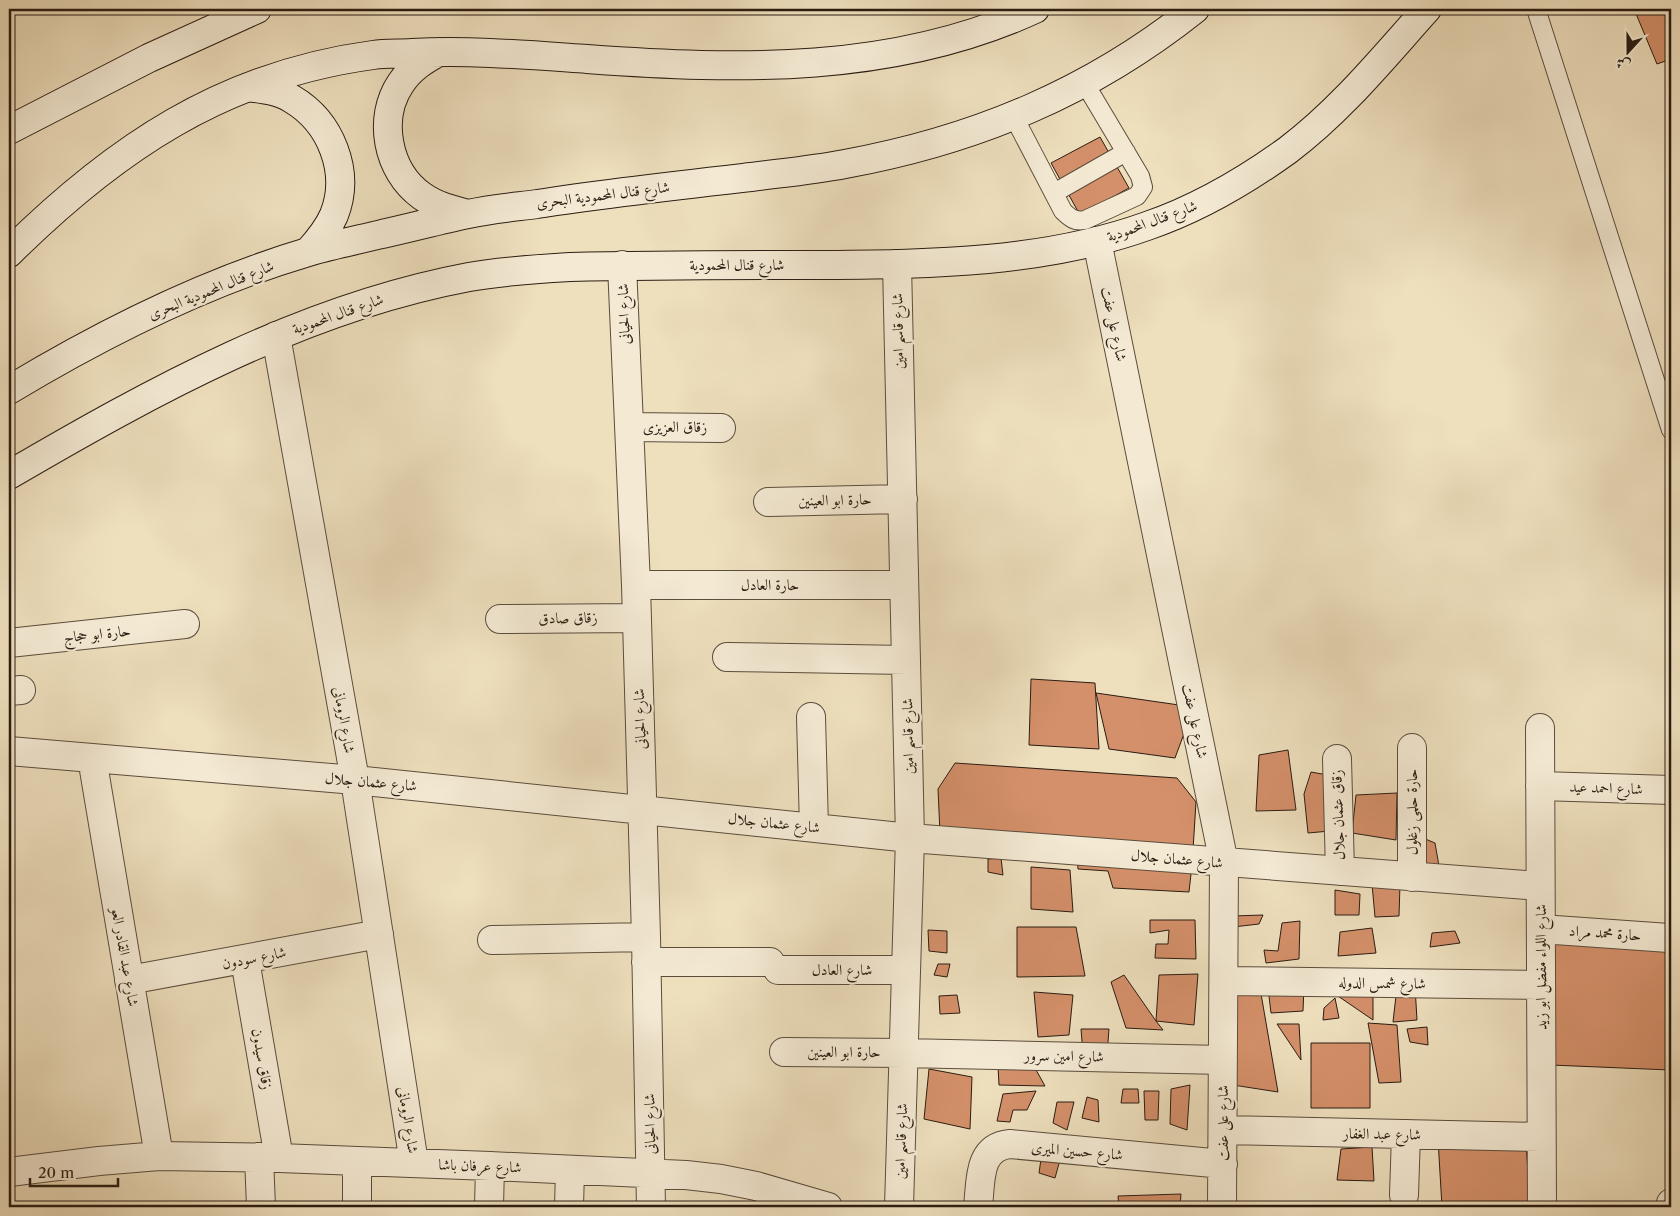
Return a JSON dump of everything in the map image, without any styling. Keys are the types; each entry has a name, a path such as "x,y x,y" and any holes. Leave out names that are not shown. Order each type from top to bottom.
{"street":[{"path":"9,130 149,58 257,9"},
{"path":"9,253 58,206 119,157 160,130 203,106 248,87 310,67 374,55 439,52 495,52 623,62 694,65 765,66 819,63 872,57 925,46 976,31 1036,9"},
{"name":"شارع قنال المحمودية البحرى","path":"9,390 79,350 153,313 230,279 308,252 468,214 587,196 844,164 900,152 1014,117 1048,102 1131,56 1196,9"},
{"name":"شارع قنال المحمودية","path":"9,475 98,423 186,377 276,336 323,318 370,301 419,288 470,277 520,270 622,266 959,262 1002,257 1083,235 1148,226 1197,206 1244,179 1289,149 1330,114 1368,76 1427,9"},
{"path":"439,52 417,64 401,83 390,106 387,131 390,148 392,156 404,178 422,196 444,208 468,214"},
{"path":"248,87 270,90 291,98 310,111 324,128 334,148 340,170 339,192 334,214 323,234 308,252"},
{"name":"شارع على عفت","path":"1083,235 1224,863 1222,1207"},
{"name":"شارع قاسم امين","path":"897,264 910,838 899,1207"},
{"name":"شارع الحيانى","path":"622,266 636,585 651,1207"},
{"name":"شارع الرومانى","path":"276,336 355,780 414,1163"},
{"name":"زقاق العزيزى","path":"629,427 721,428"},
{"name":"حارة ابو العينين","path":"768,502 902,499"},
{"name":"حارة العادل","path":"636,585 904,585"},
{"name":"زقاق صادق","path":"500,619 637,618"},
{"name":"حارة ابو حجاج","path":"9,643 185,624"},
{"path":"727,657 906,660"},
{"path":"810,717 814,827"},
{"name":"شارع اللواء مفضل ابو زيد","path":"1540,728 1542,1207"},
{"name":"حارة حلمى زغلول","path":"1412,748 1412,877"},
{"name":"شارع عثمان جلال","path":"9,751 355,780 910,838 1540,886"},
{"name":"شارع عبد القادر العو","path":"92,758 158,1156"},
{"name":"زقاق عثمان جلال","path":"1337,759 1340,871"},
{"name":"شارع احمد عيد","path":"1540,786 1671,790"},
{"name":"حارة محمد مراد","path":"1541,929 1669,938"},
{"name":"شارع سودون","path":"129,980 379,934"},
{"name":"شارع العادل","path":"492,940 646,950 774,966 906,970"},
{"name":"زقاق سيدون","path":"245,960 269,1158 260,1207"},
{"name":"شارع شمس الدوله","path":"1224,982 1541,985"},
{"name":"حارة ابو العينين","path":"784,1052 904,1052"},
{"name":"شارع امين سرور","path":"904,1052 1223,1060"},
{"name":"شارع عبد الغفار","path":"1223,1130 1541,1137"},
{"path":"1404,1195 1406,1134"},
{"name":"شارع حسين الميرى","path":"978,1207 985,1159 991,1151 1000,1145 1010,1144 1223,1164"},
{"name":"شارع عرفان باشا","path":"9,1172 158,1156 490,1166 651,1173 721,1179 756,1186 795,1202 828,1207"},
{"path":"357,1161 357,1207"},
{"path":"489,1207 490,1166"},
{"path":"569,1207 570,1170"},
{"path":"1670,1207 1671,1203"}],"lane":[{"path":"1536,9 1671,430"},
{"path":"1083,235 1079,221 1137,196 1143,182 1084,82"},
{"path":"1014,117 1063,211 1083,235"},
{"path":"1054,193 1126,152"}],"building":[{"path":"1634,9 1671,9 1671,59 1657,64"},
{"path":"1100,137 1129,188 1080,215 1051,163"},
{"path":"1031,679 1095,683 1099,749 1029,745"},
{"path":"1096,693 1179,705 1185,731 1175,758 1109,749"},
{"path":"1288,750 1296,810 1256,811 1259,755"},
{"path":"955,763 1177,778 1196,802 1193,850 940,833 938,789"},
{"path":"1311,772 1333,776 1330,831 1308,833 1304,794"},
{"path":"1397,793 1396,840 1352,833 1356,795"},
{"path":"1423,838 1435,843 1439,866 1422,865"},
{"path":"1077,854 1192,865 1189,892 1113,888 1108,871 1078,869"},
{"path":"1001,858 1003,875 988,872 988,859"},
{"path":"1031,867 1070,870 1073,912 1031,909"},
{"path":"1372,884 1400,884 1399,916 1375,917"},
{"path":"1335,890 1360,894 1359,915 1335,915"},
{"path":"1263,915 1259,924 1233,927 1233,916"},
{"path":"1150,920 1195,920 1196,959 1155,958 1156,944 1168,944 1169,930 1150,933"},
{"path":"1300,921 1299,959 1266,963 1264,950 1278,951 1282,923"},
{"path":"1017,927 1076,927 1085,976 1017,977"},
{"path":"1372,928 1376,953 1338,956 1340,932"},
{"path":"928,930 947,931 947,953 929,951"},
{"path":"1455,931 1460,943 1430,947 1432,933"},
{"path":"1551,943 1671,947 1670,1070 1551,1065"},
{"path":"938,964 950,964 947,977 934,975"},
{"path":"1198,974 1194,1025 1156,1021 1159,975"},
{"path":"1124,975 1163,1030 1126,1028 1111,982"},
{"path":"1227,984 1260,988 1278,1092 1233,1085"},
{"path":"1304,986 1303,1011 1271,1013 1268,988"},
{"path":"1415,986 1417,1020 1393,1022 1397,987"},
{"path":"1034,992 1073,995 1069,1035 1038,1037"},
{"path":"1335,994 1373,995 1373,1020"},
{"path":"957,995 960,1013 940,1014 939,996"},
{"path":"1335,998 1339,1018 1323,1020 1324,1008"},
{"path":"1368,1023 1397,1025 1401,1082 1379,1083"},
{"path":"1277,1024 1299,1024 1301,1060"},
{"path":"1427,1027 1428,1045 1410,1042 1407,1029"},
{"path":"1081,1029 1109,1029 1107,1055 1083,1054"},
{"path":"1311,1043 1370,1043 1370,1108 1311,1108"},
{"path":"998,1066 1035,1068 1045,1086 999,1085"},
{"path":"929,1069 972,1077 970,1129 924,1119"},
{"path":"1190,1085 1187,1130 1170,1124 1171,1089"},
{"path":"1123,1089 1138,1089 1139,1103 1121,1103"},
{"path":"1036,1091 1027,1110 1013,1110 1010,1122 997,1121 1003,1094"},
{"path":"1144,1091 1159,1091 1158,1120 1145,1120"},
{"path":"1087,1097 1098,1100 1099,1122 1082,1118"},
{"path":"1057,1102 1074,1102 1067,1130 1053,1123"},
{"path":"1438,1139 1526,1141 1530,1207 1442,1207"},
{"path":"1372,1147 1374,1181 1337,1180 1341,1149"},
{"path":"1042,1152 1060,1160 1055,1178 1039,1173"},
{"path":"1181,1194 1180,1207 1119,1207 1118,1196"},
{"path":"1285,1203 1285,1207 1236,1207 1236,1204"}]}
